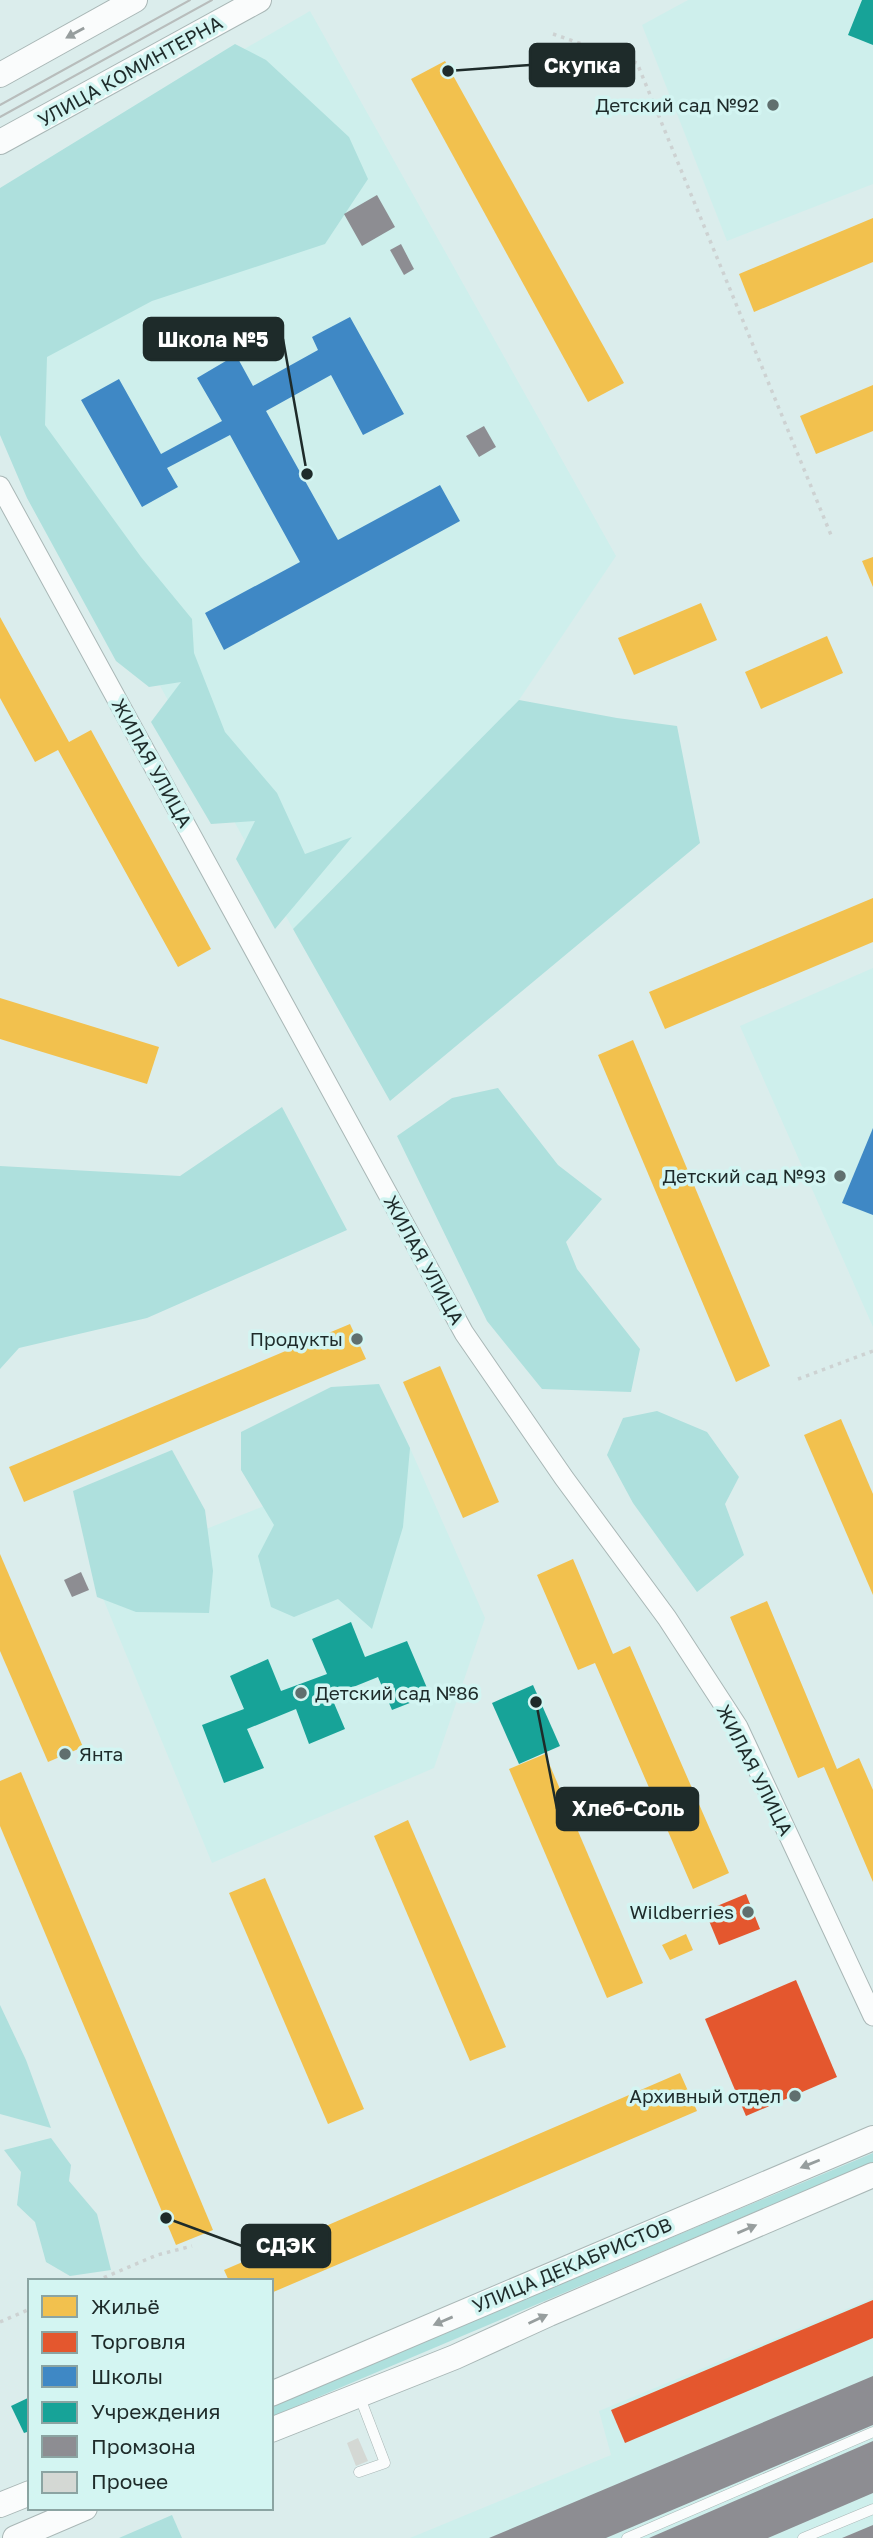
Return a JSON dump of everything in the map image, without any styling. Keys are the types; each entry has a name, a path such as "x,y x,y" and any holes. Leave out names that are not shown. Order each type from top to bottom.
{"street":[{"path":"0,75 135,0"},
{"name":"УЛИЦА КОМИНТЕРНА","path":"0,142 259,0"},
{"name":"ЖИЛАЯ УЛИЦА","path":"0,486 464,1333 564,1478 667,1618 738,1727 873,2016"},
{"name":"УЛИЦА ДЕКАБРИСТОВ","path":"273,2392 873,2138"},
{"name":"УЛИЦА ДЕКАБРИСТОВ","path":"273,2429 467,2352 573,2303 873,2175"},
{"path":"0,2505 28,2494"},
{"path":"15,2538 80,2510"}],"lane":[{"path":"359,2395 385,2463 359,2472"},
{"path":"627,2538 873,2432"},
{"path":"803,2538 873,2509"}],"path":[{"path":"553,34 638,63 831,535"},
{"path":"798,1379 873,1351"},
{"path":"101,2279 156,2255 191,2246"},
{"path":"0,2322 28,2310"}],"shaded area":[{"name":"Детский сад №92","path":"688,0 873,0 873,184 727,241 642,25"},
{"path":"310,11 616,556 519,700 293,929 0,393 0,191"},
{"path":"235,44 266,60 349,137 368,179 325,244 152,301 47,357 45,425 141,557 192,619 194,653 225,732 277,793 305,854 352,837 275,929 236,859 255,821 211,824 151,722 181,682 149,687 116,661 27,498 0,435 0,188"},
{"path":"519,700 677,726 700,843 390,1101 293,929"},
{"name":"Детский сад №93","path":"873,968 873,1327 740,1026"},
{"path":"498,1088 558,1165 602,1199 566,1242 577,1269 640,1349 631,1392 542,1389 487,1321 397,1136 452,1098"},
{"path":"282,1107 347,1230 147,1318 19,1348 0,1369 0,1166 180,1176"},
{"path":"379,1384 410,1448 403,1527 372,1629 338,1599 294,1617 271,1607 258,1556 274,1525 241,1470 241,1432 331,1387"},
{"path":"657,1411 707,1432 739,1477 725,1504 744,1555 697,1592 633,1503 607,1455 623,1418"},
{"name":"Детский сад №86","path":"410,1448 485,1618 434,1768 212,1863 93,1574"},
{"path":"172,1450 205,1510 213,1571 209,1613 136,1612 97,1597 73,1491"},
{"path":"0,2005 26,2060 51,2128 0,2114"},
{"path":"51,2138 71,2165 69,2181 97,2214 111,2270 70,2276 46,2262 35,2222 17,2205 21,2172 4,2150"},
{"path":"873,2153 873,2162 273,2416 273,2405"},
{"path":"873,2298 873,2538 410,2538 611,2455 599,2411"},
{"path":"172,2515 182,2538 119,2538"}],"building: Жильё":[{"path":"445,61 624,383 588,402 411,79"},
{"path":"873,218 873,262 754,312 739,274"},
{"path":"873,385 873,431 816,454 800,416"},
{"path":"873,557 873,587 862,561"},
{"path":"701,603 717,640 634,675 618,638"},
{"path":"0,617 69,742 91,730 211,949 178,967 58,750 35,762 0,698"},
{"path":"827,636 843,673 761,709 745,672"},
{"path":"873,898 873,942 665,1029 649,992"},
{"path":"0,998 159,1047 147,1084 0,1039"},
{"path":"633,1040 770,1366 736,1382 598,1055"},
{"path":"350,1324 366,1359 24,1502 9,1467"},
{"path":"440,1366 499,1502 463,1518 403,1382"},
{"path":"841,1419 873,1494 873,1595 804,1435"},
{"path":"0,1554 83,1747 48,1762 0,1651"},
{"path":"573,1559 613,1654 630,1646 729,1873 693,1889 595,1663 578,1670 537,1575"},
{"path":"767,1601 837,1769 859,1758 873,1790 873,1882 824,1767 798,1778 730,1617"},
{"path":"545,1754 643,1983 607,1998 509,1769"},
{"path":"21,1772 213,2230 176,2245 0,1826 0,1781"},
{"path":"408,1820 506,2047 470,2061 374,1836"},
{"path":"265,1878 364,2109 328,2124 229,1893"},
{"path":"686,1934 693,1950 670,1960 662,1945"},
{"path":"680,2073 697,2111 273,2292 273,2279 228,2279 224,2270"}],"building: Торговля":[{"path":"746,1894 760,1929 719,1945 705,1911"},
{"path":"796,1980 837,2077 746,2116 705,2019"},
{"path":"873,2300 873,2338 625,2443 611,2410"}],"building: Школы":[{"path":"350,317 404,414 363,435 331,375 266,411 338,540 440,485 460,521 224,650 205,613 300,562 230,435 167,468 178,487 142,507 81,400 119,379 161,454 222,421 197,378 236,355 253,386 318,350 312,337"},
{"path":"873,1128 873,1215 842,1203"}],"building: Учреждения":[{"path":"862,0 873,0 873,45 848,35"},
{"path":"351,1622 365,1657 407,1641 430,1695 392,1710 378,1677 331,1696 345,1729 309,1744 296,1709 247,1729 264,1768 224,1783 202,1725 244,1709 230,1676 268,1659 281,1691 327,1674 312,1639"},
{"path":"533,1685 560,1746 519,1764 492,1703"},
{"path":"28,2398 28,2432 24,2433 11,2406"}],"building: Промзона":[{"path":"377,195 395,227 362,246 344,214"},
{"path":"401,244 414,269 404,275 390,250"},
{"path":"484,426 496,447 479,457 466,436"},
{"path":"81,1572 89,1590 72,1597 64,1580"},
{"path":"873,2376 873,2425 606,2538 489,2538"},
{"path":"873,2441 873,2493 768,2538 649,2538"},
{"path":"873,2525 873,2538 842,2538"}],"building: Прочее":[{"path":"358,2438 368,2461 356,2466 347,2443"}],"tram line":[{"path":"0,105 190,0"},
{"path":"0,117 212,0"}],"place":[{"name":"Скупка","path":"448,71"},
{"name":"Детский сад №92","path":"773,105"},
{"name":"Школа №5","path":"307,474"},
{"name":"Детский сад №93","path":"840,1176"},
{"name":"Продукты","path":"357,1339"},
{"name":"Детский сад №86","path":"301,1693"},
{"name":"Хлеб-Соль","path":"536,1702"},
{"name":"Янта","path":"65,1754"},
{"name":"Wildberries","path":"748,1912"},
{"name":"Архивный отдел","path":"795,2096"},
{"name":"СДЭК","path":"166,2218"}]}
